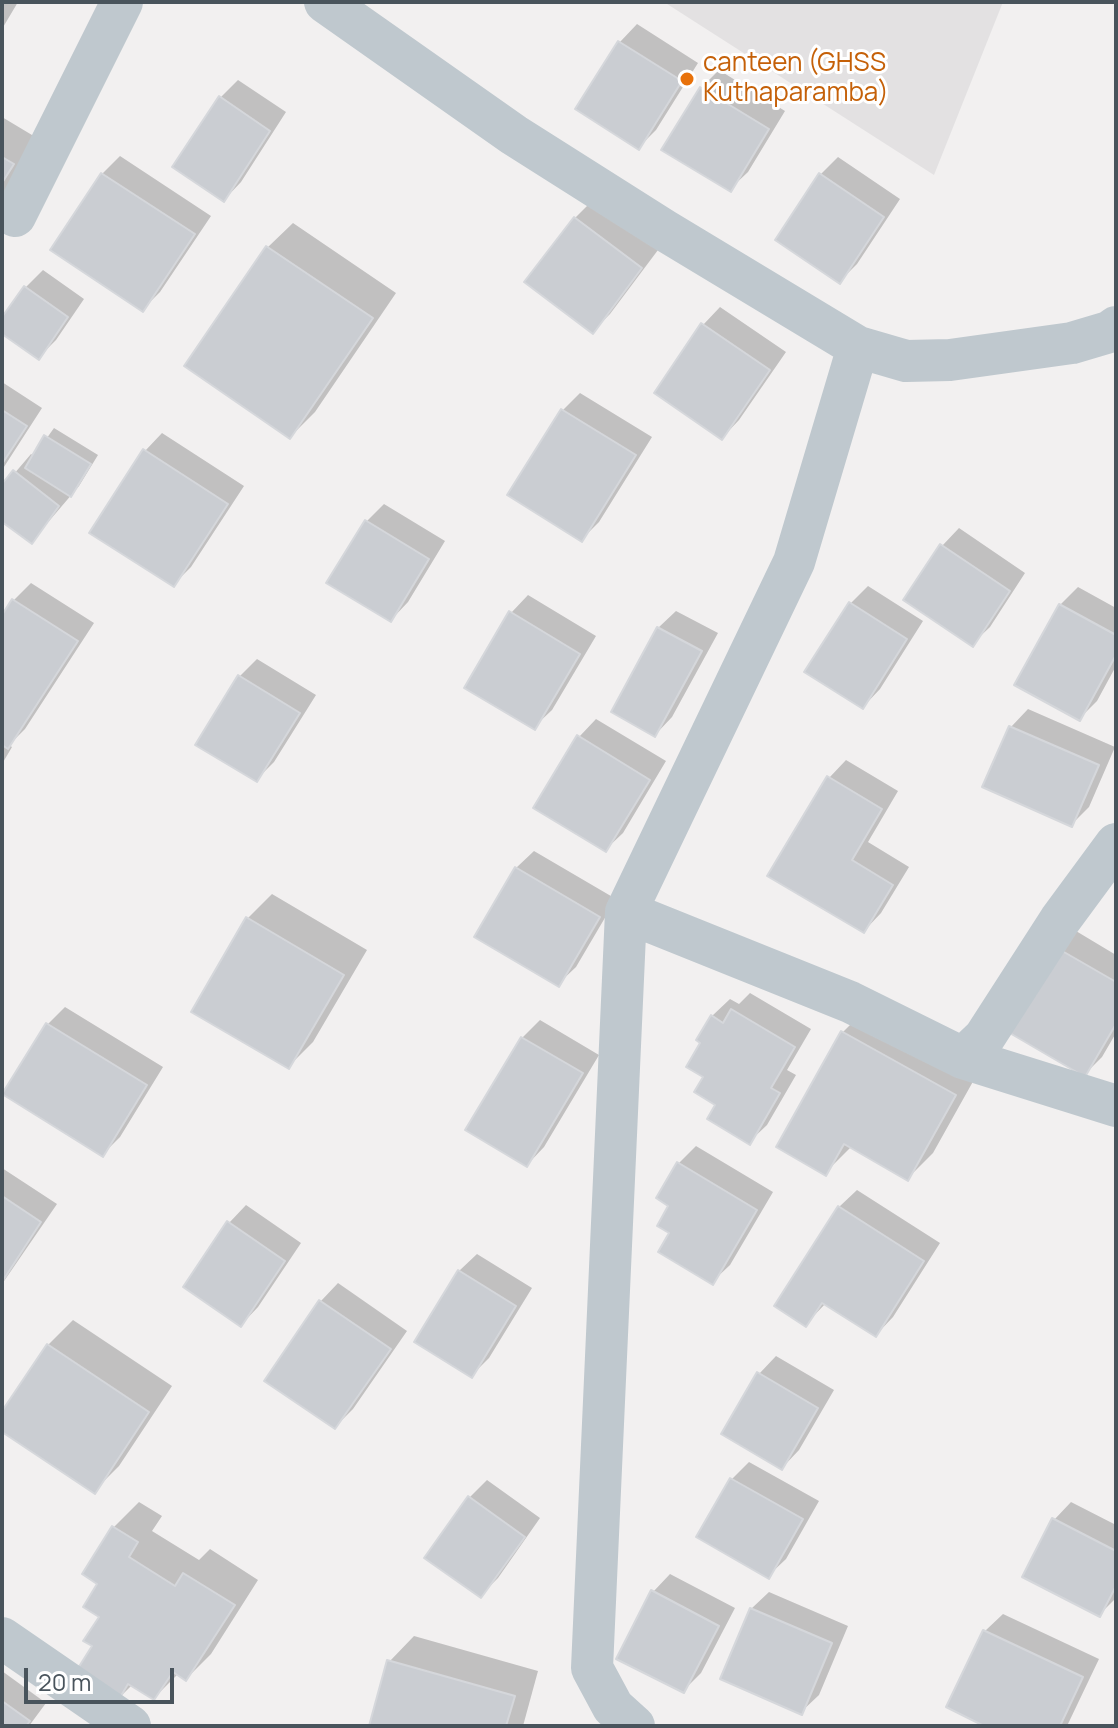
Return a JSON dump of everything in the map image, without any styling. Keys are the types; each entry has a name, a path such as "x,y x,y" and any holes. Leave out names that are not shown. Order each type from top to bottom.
{"street":[{"path":"15,216 122,2"},
{"path":"325,2 514,135 858,347 906,361 950,360 1072,343 1116,327"},
{"path":"634,1726 613,1707 592,1668 626,912 794,562 858,347"},
{"path":"963,1058 984,1038 1060,920 1116,844"},
{"path":"626,912 850,1002 963,1058 1116,1106"},
{"path":"2,1638 130,1726"}],"shaded area":[{"path":"664,2 1003,2 934,175"}],"building":[{"path":"618,41 682,81 639,150 575,109"},
{"path":"700,87 769,129 731,192 661,150"},
{"path":"219,96 270,131 224,202 172,167"},
{"path":"2,157 14,164 2,183"},
{"path":"101,173 195,234 143,312 50,250"},
{"path":"819,173 884,217 840,284 775,240"},
{"path":"574,217 642,268 593,334 524,282"},
{"path":"266,246 373,318 290,439 184,366"},
{"path":"24,286 68,317 39,360 2,334 2,317"},
{"path":"701,323 770,370 722,440 654,393"},
{"path":"561,409 636,455 582,542 507,495"},
{"path":"2,410 27,426 2,464"},
{"path":"44,435 91,464 71,497 25,468"},
{"path":"143,449 228,504 174,587 89,533"},
{"path":"13,470 59,506 32,544 2,522 2,484"},
{"path":"365,520 429,559 391,622 326,583"},
{"path":"940,544 1010,591 973,647 903,600"},
{"path":"12,599 78,641 8,749 2,745 2,615"},
{"path":"849,602 907,639 863,709 804,672"},
{"path":"1059,604 1116,635 1116,655 1080,721 1014,685"},
{"path":"509,611 580,654 535,730 464,688"},
{"path":"657,627 702,651 655,737 611,712"},
{"path":"238,675 300,713 257,782 195,745"},
{"path":"1009,726 1099,765 1072,827 982,787"},
{"path":"577,735 650,780 606,852 533,808"},
{"path":"827,776 882,809 852,860 893,885 864,933 767,876"},
{"path":"515,867 600,917 559,987 474,937"},
{"path":"246,917 344,975 289,1069 191,1012"},
{"path":"1057,948 1116,982 1116,1024 1085,1077 1008,1032"},
{"path":"731,1009 795,1047 771,1088 780,1093 750,1145 707,1119 715,1105 694,1092 703,1077 686,1067 700,1043 696,1040 711,1015 723,1023"},
{"path":"46,1023 147,1085 103,1157 2,1094"},
{"path":"841,1031 956,1095 908,1181 844,1144 826,1176 776,1147"},
{"path":"521,1037 583,1073 527,1167 465,1130"},
{"path":"677,1162 757,1210 713,1285 658,1252 669,1233 657,1226 668,1206 656,1198"},
{"path":"2,1196 41,1222 2,1282"},
{"path":"838,1206 924,1261 876,1337 822,1303 806,1327 774,1306"},
{"path":"227,1221 285,1261 241,1327 183,1287"},
{"path":"458,1270 516,1306 472,1378 414,1342"},
{"path":"319,1300 391,1349 335,1429 264,1381"},
{"path":"47,1344 149,1412 95,1494 2,1432 2,1411"},
{"path":"757,1372 818,1408 782,1470 721,1434"},
{"path":"730,1478 803,1519 769,1579 696,1537"},
{"path":"468,1496 525,1537 481,1598 424,1558"},
{"path":"1052,1518 1116,1551 1116,1586 1100,1617 1022,1577"},
{"path":"112,1526 138,1542 129,1557 175,1586 183,1573 235,1605 186,1681 173,1672 154,1700 128,1684 118,1701 75,1673 92,1646 83,1641 99,1617 83,1607 97,1584 82,1574"},
{"path":"651,1590 719,1626 684,1693 616,1659"},
{"path":"750,1608 832,1643 802,1715 720,1679"},
{"path":"983,1630 1083,1677 1060,1726 984,1726 946,1707"},
{"path":"387,1660 515,1696 506,1726 369,1726"},
{"path":"2,1701 30,1721 26,1726 2,1726"}],"place":[{"name":"canteen (GHSS Kuthaparamba)","path":"687,79"}]}
